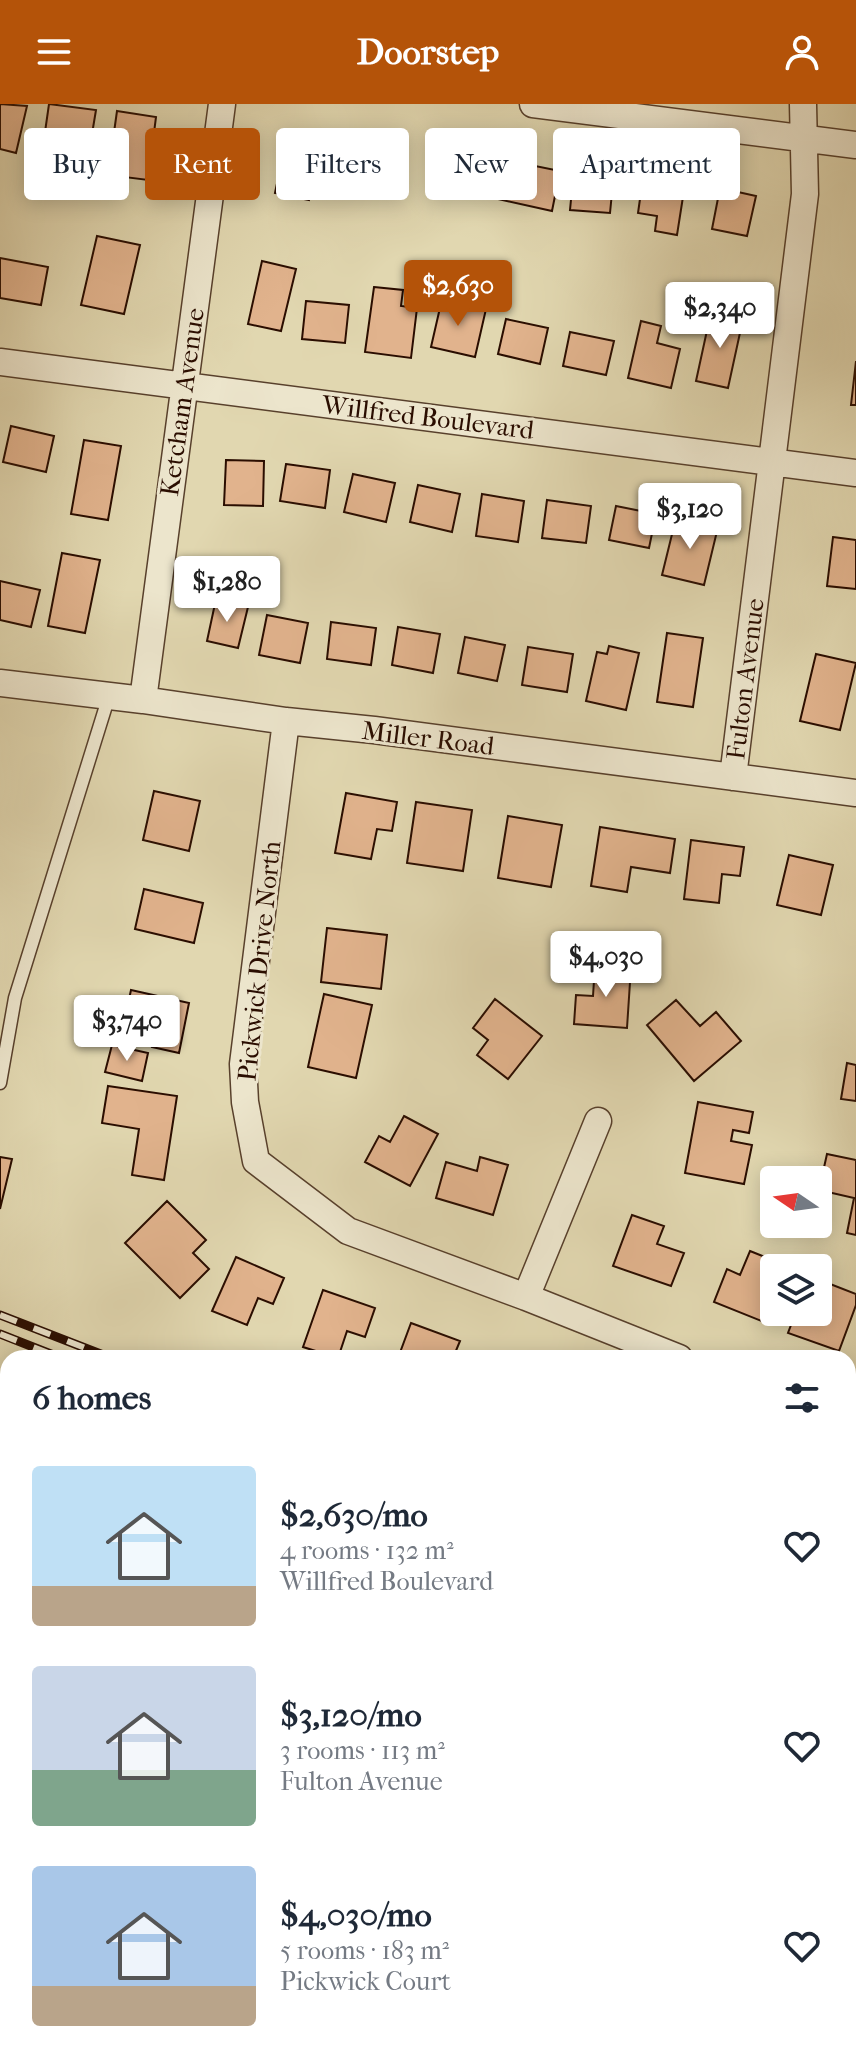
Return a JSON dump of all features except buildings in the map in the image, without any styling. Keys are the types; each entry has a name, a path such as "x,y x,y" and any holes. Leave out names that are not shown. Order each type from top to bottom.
{"street":[{"name":"Ketcham Avenue","path":"143,700 222,104"},
{"path":"533,104 856,145"},
{"name":"Fulton Avenue","path":"733,777 805,194 803,104"},
{"name":"Willfred Boulevard","path":"0,362 856,473"},
{"name":"Miller Road","path":"0,683 856,793"},
{"name":"Pickwick Drive North","path":"286,721 243,1064 245,1102 256,1161 348,1231 659,1350"},
{"path":"526,1297 598,1121"}],"lane":[{"path":"0,1083 15,998 109,696"}],"railway":[{"path":"0,1315 90,1350"},
{"path":"0,1334 41,1350"}]}
